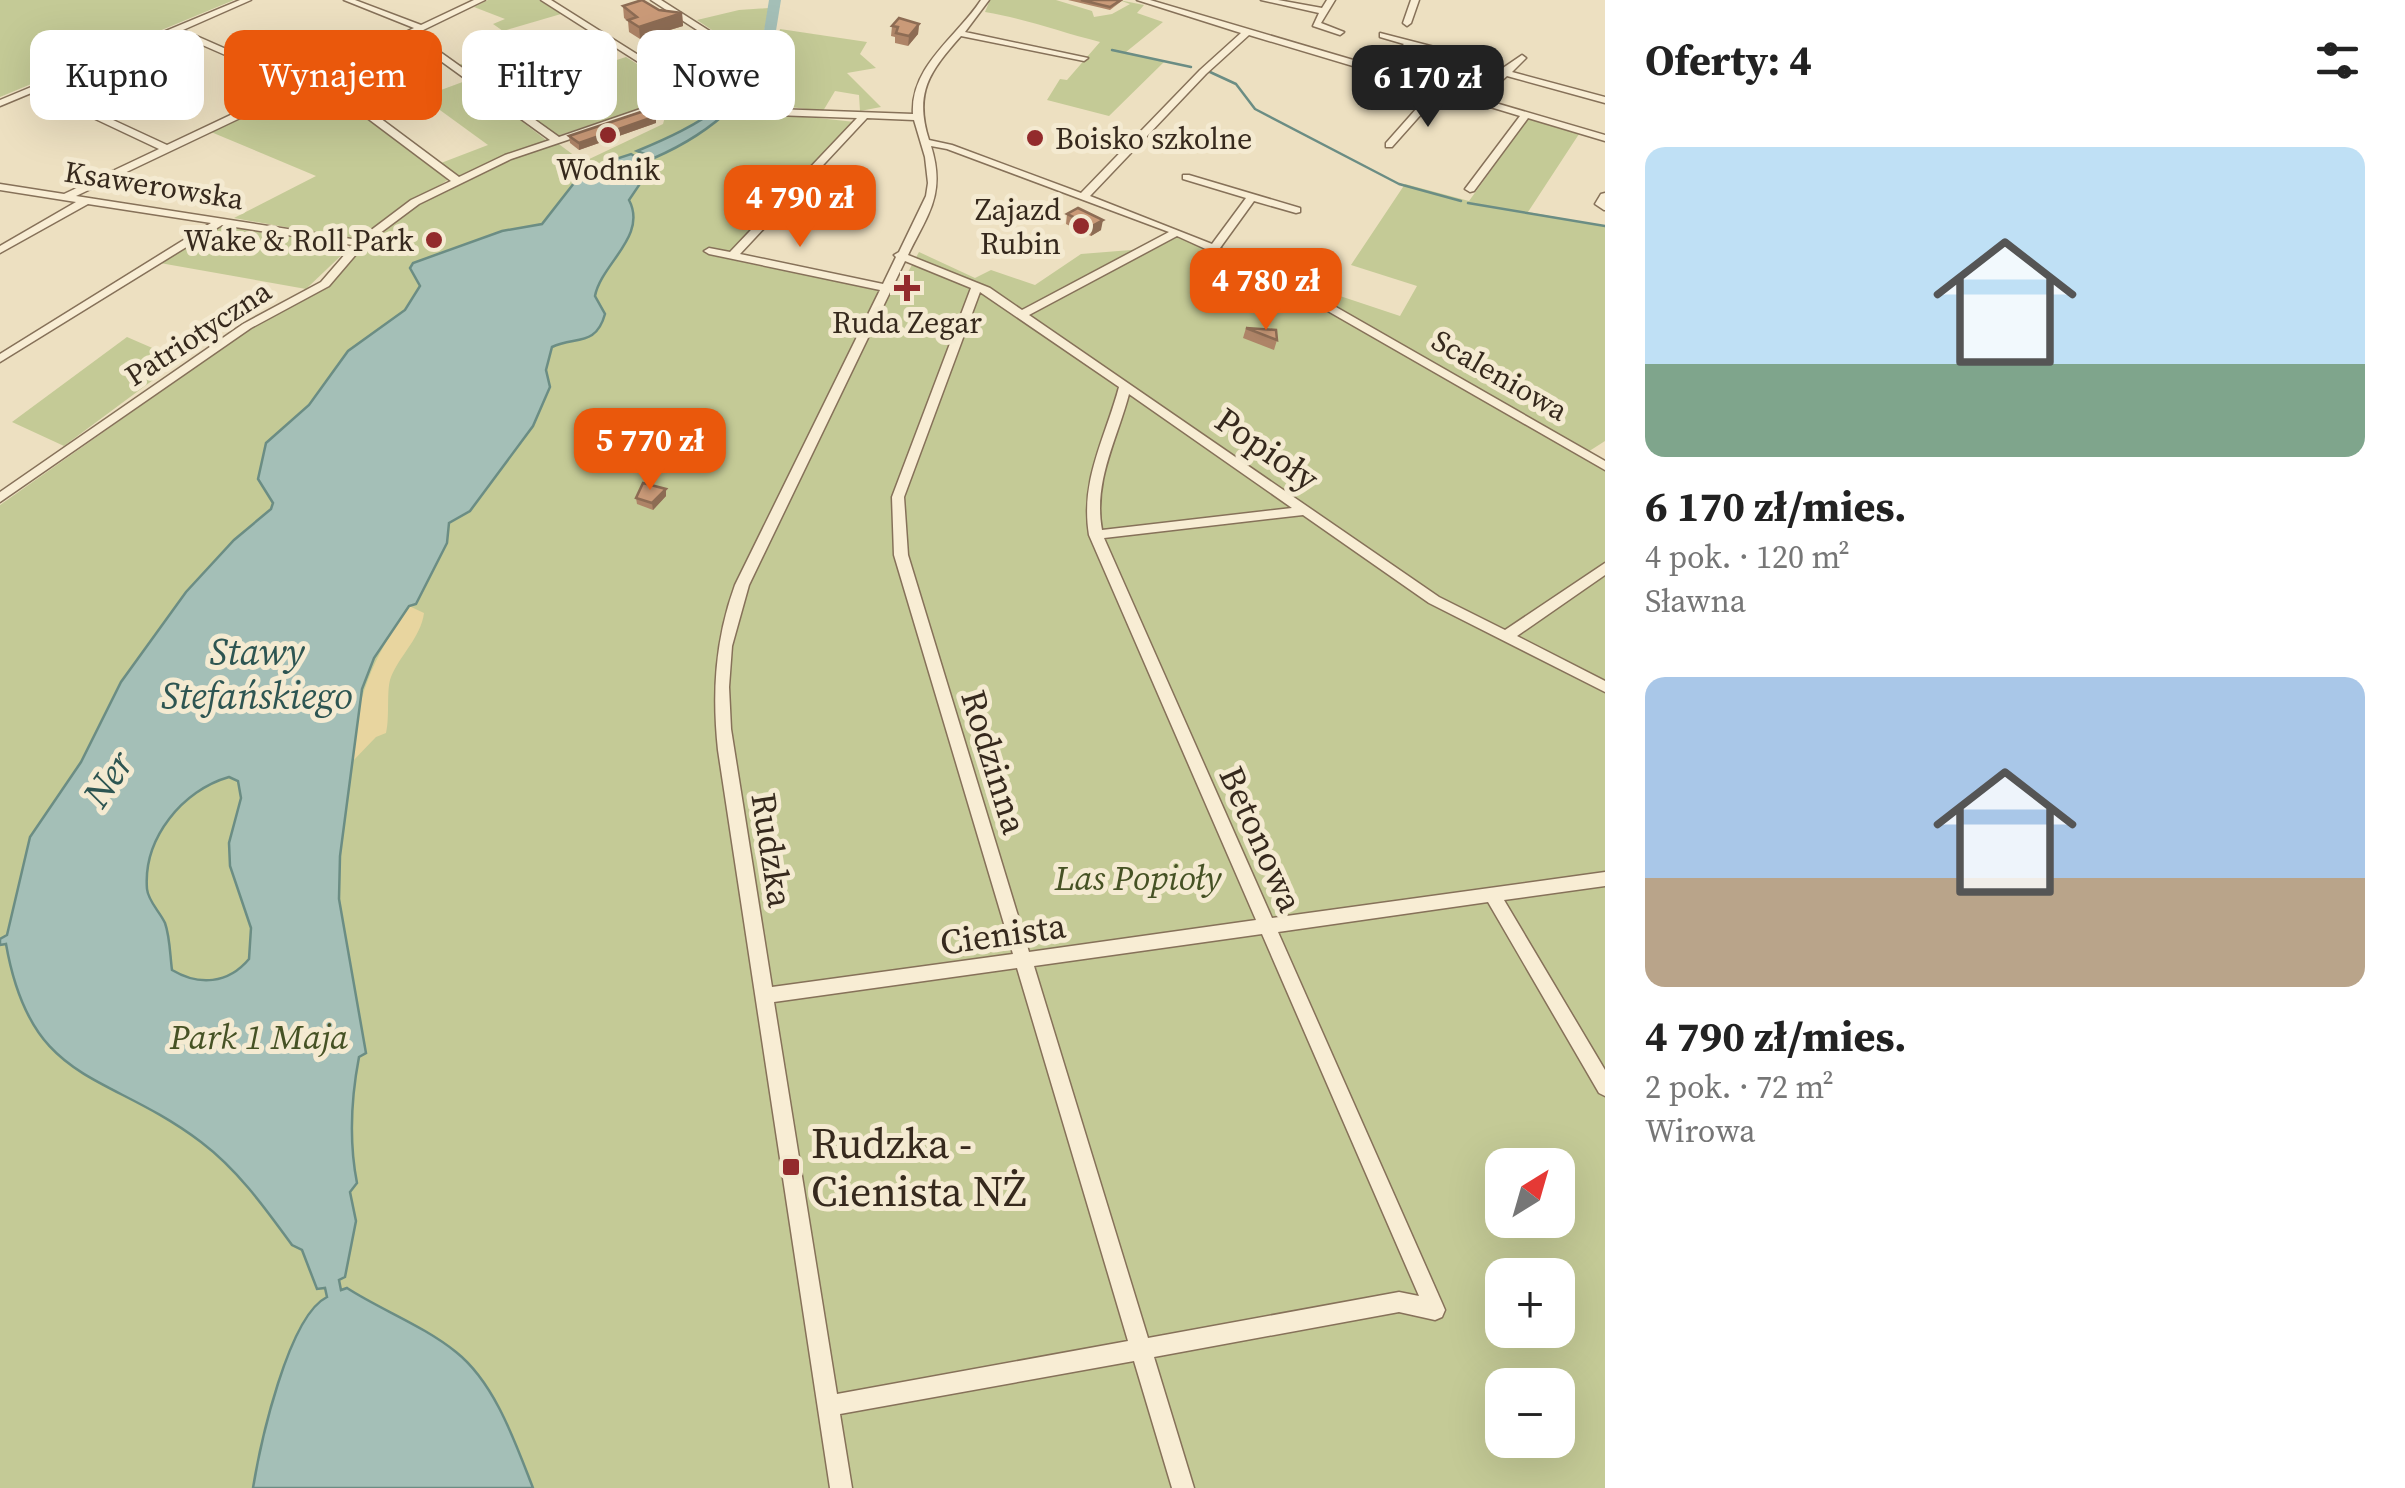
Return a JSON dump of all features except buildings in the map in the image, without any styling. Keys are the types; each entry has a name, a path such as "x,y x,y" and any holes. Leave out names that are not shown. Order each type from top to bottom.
{"street":[{"path":"176,30 246,0"},
{"path":"348,0 421,28"},
{"path":"417,30 481,0"},
{"path":"545,0 637,58"},
{"path":"655,0 702,30"},
{"name":"Rudzka","path":"841,1488 722,720 726,638 746,574 900,254 909,246 932,190 935,169 908,100 914,80 976,0"},
{"path":"795,110 915,119 923,81 985,0"},
{"path":"1265,0 1324,12"},
{"path":"1330,0 1316,24 1340,32"},
{"path":"1407,23 1416,0"},
{"path":"1148,1 1605,138"},
{"path":"1084,197 1202,72 1247,32"},
{"path":"961,34 1084,58"},
{"path":"1382,35 1443,52"},
{"path":"1378,71 1410,43"},
{"path":"442,58 557,140"},
{"path":"1476,100 1522,58"},
{"path":"1503,72 1603,97"},
{"path":"1388,145 1439,89"},
{"path":"0,103 30,91"},
{"name":"Patriotyczna","path":"0,498 247,326 320,288 360,243 415,202 456,180 637,113"},
{"path":"1470,189 1526,114"},
{"path":"732,256 863,117"},
{"name":"Rudzka","path":"900,254 900,244 926,177 915,119"},
{"path":"105,120 167,149"},
{"path":"66,197 227,120"},
{"path":"376,120 456,180"},
{"name":"Scaleniowa","path":"928,143 949,146 1216,248 1294,286 1605,466"},
{"path":"1186,177 1296,210"},
{"name":"Ksawerowska","path":"0,187 360,243"},
{"path":"1216,248 1252,197"},
{"path":"0,250 86,200"},
{"path":"0,359 221,221"},
{"path":"1023,314 1177,232"},
{"path":"709,251 884,288"},
{"name":"Popioły","path":"900,254 977,286 1023,314 1434,600 1605,687"},
{"name":"Rodzinna","path":"977,286 898,497 901,555 1183,1488"},
{"name":"Betonowa","path":"1125,386 1117,422 1094,483 1092,520 1096,535 1435,1310 1399,1302 1140,1347"},
{"path":"1096,535 1302,511"},
{"path":"1505,637 1605,568"},
{"name":"Cienista","path":"765,996 1605,879"},
{"path":"1491,893 1605,1087"},
{"path":"828,1406 1140,1347"}],"green space":[{"path":"0,0 234,0 162,30 30,30 30,85 0,97"},
{"path":"488,0 539,0 561,14 502,30 493,24 505,19 474,7"},
{"path":"990,0 1056,0 1092,11 1094,17 1112,14 1130,4 1119,0 1144,5 1137,13 1163,22 1126,52 1164,62 1109,116 1047,100 1060,79 1067,80 1100,42 985,12"},
{"path":"769,8 764,30 712,30 697,20"},
{"path":"795,31 867,42 860,54 876,68 847,73 881,107 860,111 859,95 835,91 823,111 795,108"},
{"path":"626,57 637,64 637,110 617,116 617,60"},
{"path":"462,82 462,120 520,120 546,140 458,176 441,163 488,145 442,112 442,90"},
{"path":"795,116 855,122 730,253 713,256 896,294 919,252 975,278 991,270 1035,285 1081,254 1156,248 1177,236 1221,253 1326,309 1331,293 1400,316 1417,286 1351,265 1405,184 1469,201 1528,119 1579,134 1528,212 1605,226 1605,441 1580,457 1605,470 1605,1488 0,1488 0,505 261,321 320,291 367,242 413,204 464,178 556,142 583,162 663,124 664,120 795,120"},
{"path":"236,120 368,120 449,179 358,240 234,218 316,176 211,132"},
{"path":"535,120 605,120 557,136"},
{"path":"221,225 340,242 347,250 306,289 160,263"},
{"path":"127,337 180,360 64,446 12,422"}],"sand":[{"path":"409,606 424,613 419,630 391,677 386,733 376,737 350,764 368,680"}],"water":[{"path":"701,120 718,120 654,158 637,151"},
{"name":"Stawy Stefańskiego","path":"631,154 652,166 629,200 633,226 595,296 605,314 590,336 552,347 546,370 550,387 533,426 470,511 449,523 447,543 416,604 409,606 374,658 362,689 340,856 339,899 366,1053 359,1057 354,1089 352,1136 357,1183 350,1192 356,1221 345,1277 339,1280 341,1290 347,1288 430,1334 470,1365 502,1414 533,1488 253,1488 269,1414 288,1354 313,1309 327,1297 325,1288 317,1289 302,1250 292,1245 250,1190 214,1153 166,1119 77,1070 54,1051 34,1025 18,991 6,944 0,945 0,939 7,935 30,837 81,762 121,682 186,592 234,540 271,509 273,503 258,479 266,443 309,405 348,351 405,310 420,286 410,268 413,263 502,231 542,224 585,169","holes":["229,777 238,781 241,798 229,843 230,866 251,928 249,959 223,978 192,979 172,970 165,923 150,898 147,870 159,835 182,805 212,783"]}],"waterway":[{"name":"Ner","path":"770,30 775,0"},
{"path":"1112,50 1191,67"},
{"path":"1210,72 1236,84 1255,109 1399,184 1461,201"},
{"path":"1468,203 1605,226"}],"place":[{"name":"Wodnik","path":"608,135"},
{"name":"Boisko szkolne","path":"1035,138"},
{"name":"Zajazd Rubin","path":"1081,226"},
{"name":"Wake & Roll Park","path":"434,240"},
{"name":"Ruda Zegar","path":"907,288"},
{"name":"Rudzka - Cienista NŻ","path":"791,1167"}],"park label":[{"name":"Las Popioły","path":"1138,878"},
{"name":"Park 1 Maja","path":"259,1037"}]}
